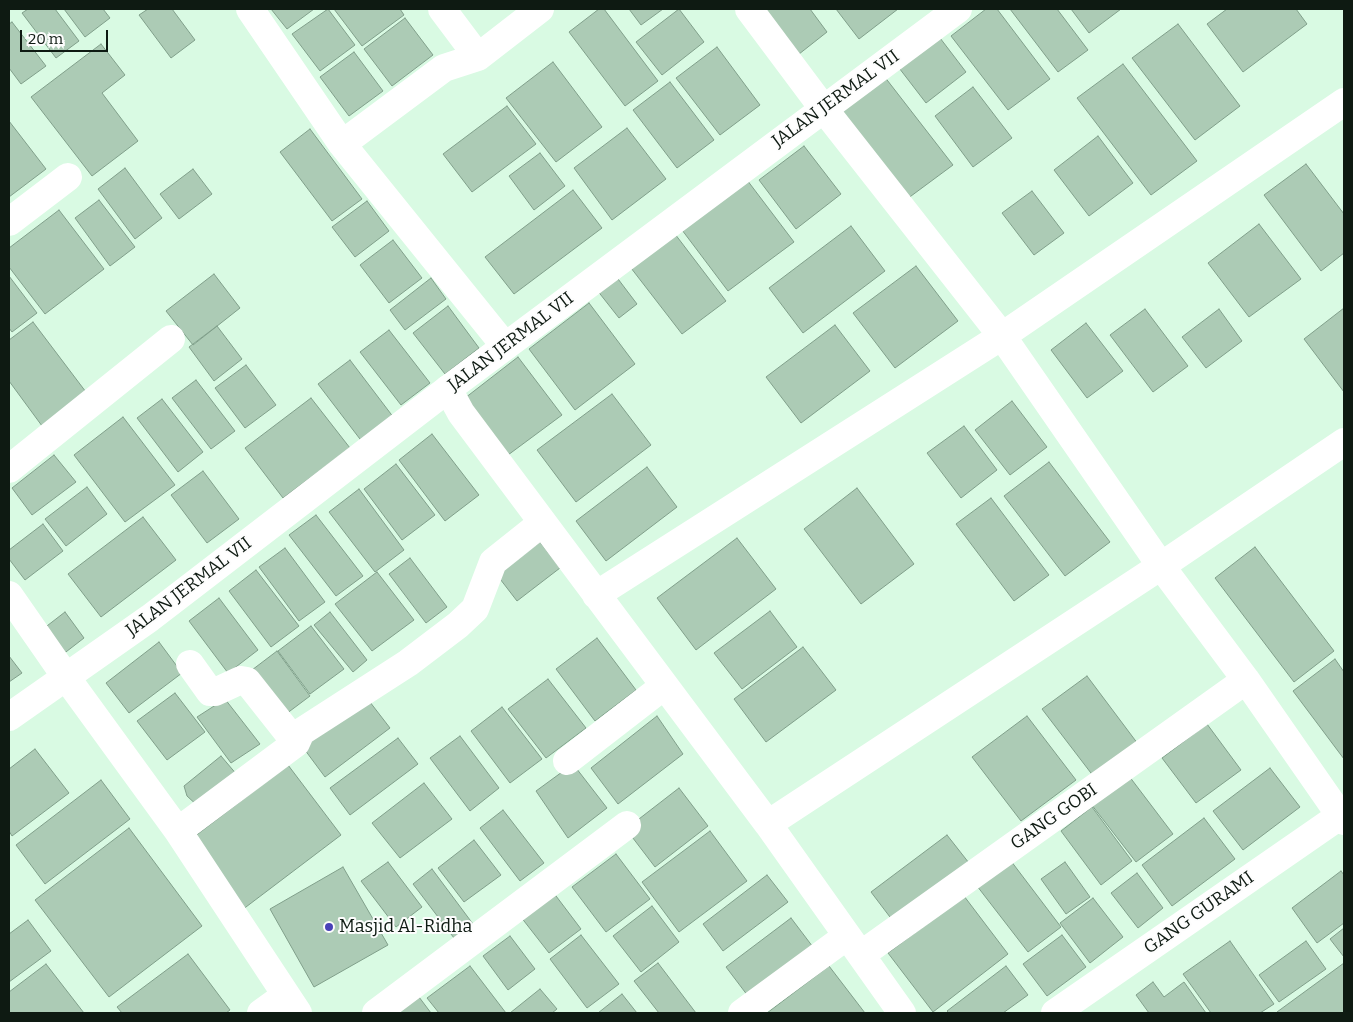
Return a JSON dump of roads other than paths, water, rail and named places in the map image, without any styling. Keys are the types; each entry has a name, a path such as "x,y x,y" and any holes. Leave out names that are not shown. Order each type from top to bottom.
{"street":[{"path":"250,9 342,144 506,346"},
{"path":"442,9 478,57"},
{"path":"342,144 444,68 478,57 540,9"},
{"path":"749,9 823,108 1002,336 1161,566 1246,680 1343,817"},
{"name":"JALAN JERMAL VII","path":"9,717 150,618 448,389 958,9"},
{"path":"596,595 1002,336 1344,102"},
{"path":"9,222 68,177"},
{"path":"9,468 171,339"},
{"path":"448,389 461,413 768,824 902,1013"},
{"path":"768,824 1161,566 1344,442"},
{"path":"178,831 296,743 301,732 408,663 458,624 476,608 493,562 542,523"},
{"path":"9,595 178,831 292,1004 261,1013"},
{"path":"190,664 210,692 215,692 241,680 247,682 296,743"},
{"name":"GANG GOBI","path":"742,1013 855,945 1246,680"},
{"path":"566,761 664,686"},
{"name":"GANG GURAMI","path":"1055,1013 1343,817"},
{"path":"376,1013 627,825"}],"place":[{"name":"Masjid Al-Ridha","path":"329,927"}]}
